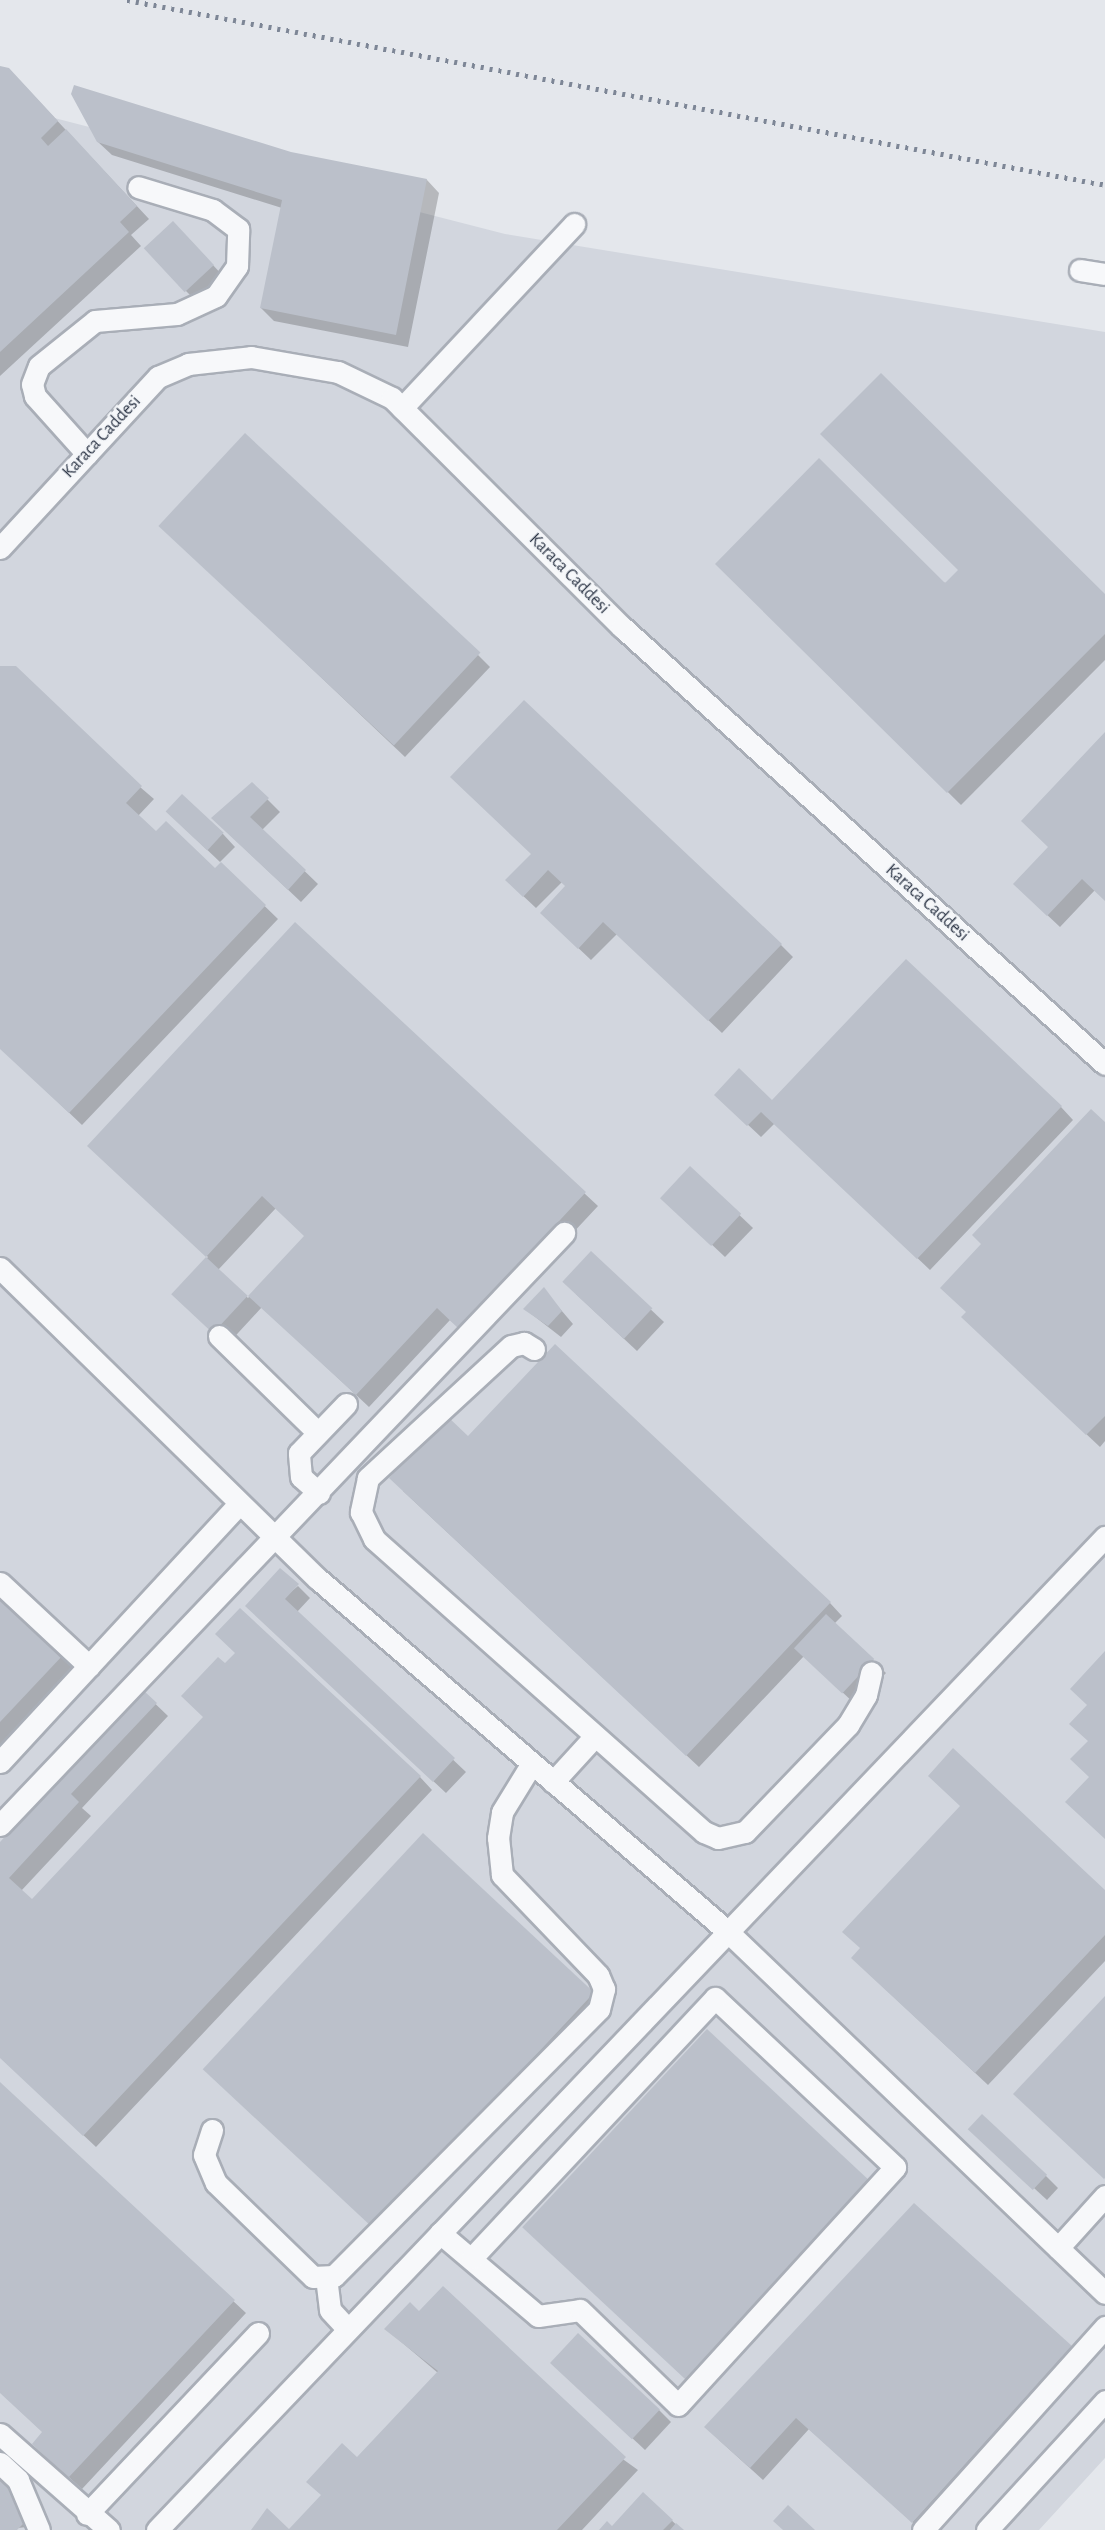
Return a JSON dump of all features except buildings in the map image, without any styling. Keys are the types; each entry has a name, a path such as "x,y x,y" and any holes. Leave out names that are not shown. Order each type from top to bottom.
{"street":[{"path":"87,454 35,396 32,384 39,366 95,321 177,314 216,296 237,266 238,229 213,210 138,187"},
{"path":"402,408 574,224"},
{"path":"1080,270 1105,274"},
{"name":"Karaca Caddesi","path":"0,548 158,378 188,364 251,357 339,372 402,408 622,627 1105,1064"},
{"path":"0,1825 319,1493 564,1233"},
{"path":"0,1268 275,1538 726,1930 1105,2293"},
{"path":"219,1336 317,1432"},
{"path":"534,1349 524,1343 511,1346 368,1478 361,1512 374,1539 704,1832 732,1837 745,1832 848,1725 866,1695 871,1673"},
{"path":"319,1493 298,1466 299,1453 346,1404"},
{"path":"0,1762 239,1504"},
{"path":"157,2530 726,1930 1105,1538"},
{"path":"0,1583 89,1666"},
{"path":"553,1782 595,1736"},
{"path":"212,2130 204,2155 216,2183 313,2277 342,2273 602,2003 598,1975 502,1875 498,1844 502,1812 532,1763"},
{"path":"440,2233 538,2316 580,2310 678,2405 895,2167 715,1998 471,2258"},
{"path":"1058,2248 1105,2196"},
{"path":"326,2277 330,2310 348,2329"},
{"path":"923,2530 1105,2327"},
{"path":"87,2514 258,2333"},
{"path":"987,2530 1105,2401"},
{"path":"0,2434 87,2514 109,2530"},
{"path":"0,2463 18,2480 39,2530"}],"shaded area":[{"path":"0,104 505,234 1105,332 1105,2458 1039,2530 0,2530"}],"railway":[{"path":"127,0 1105,185"}]}
